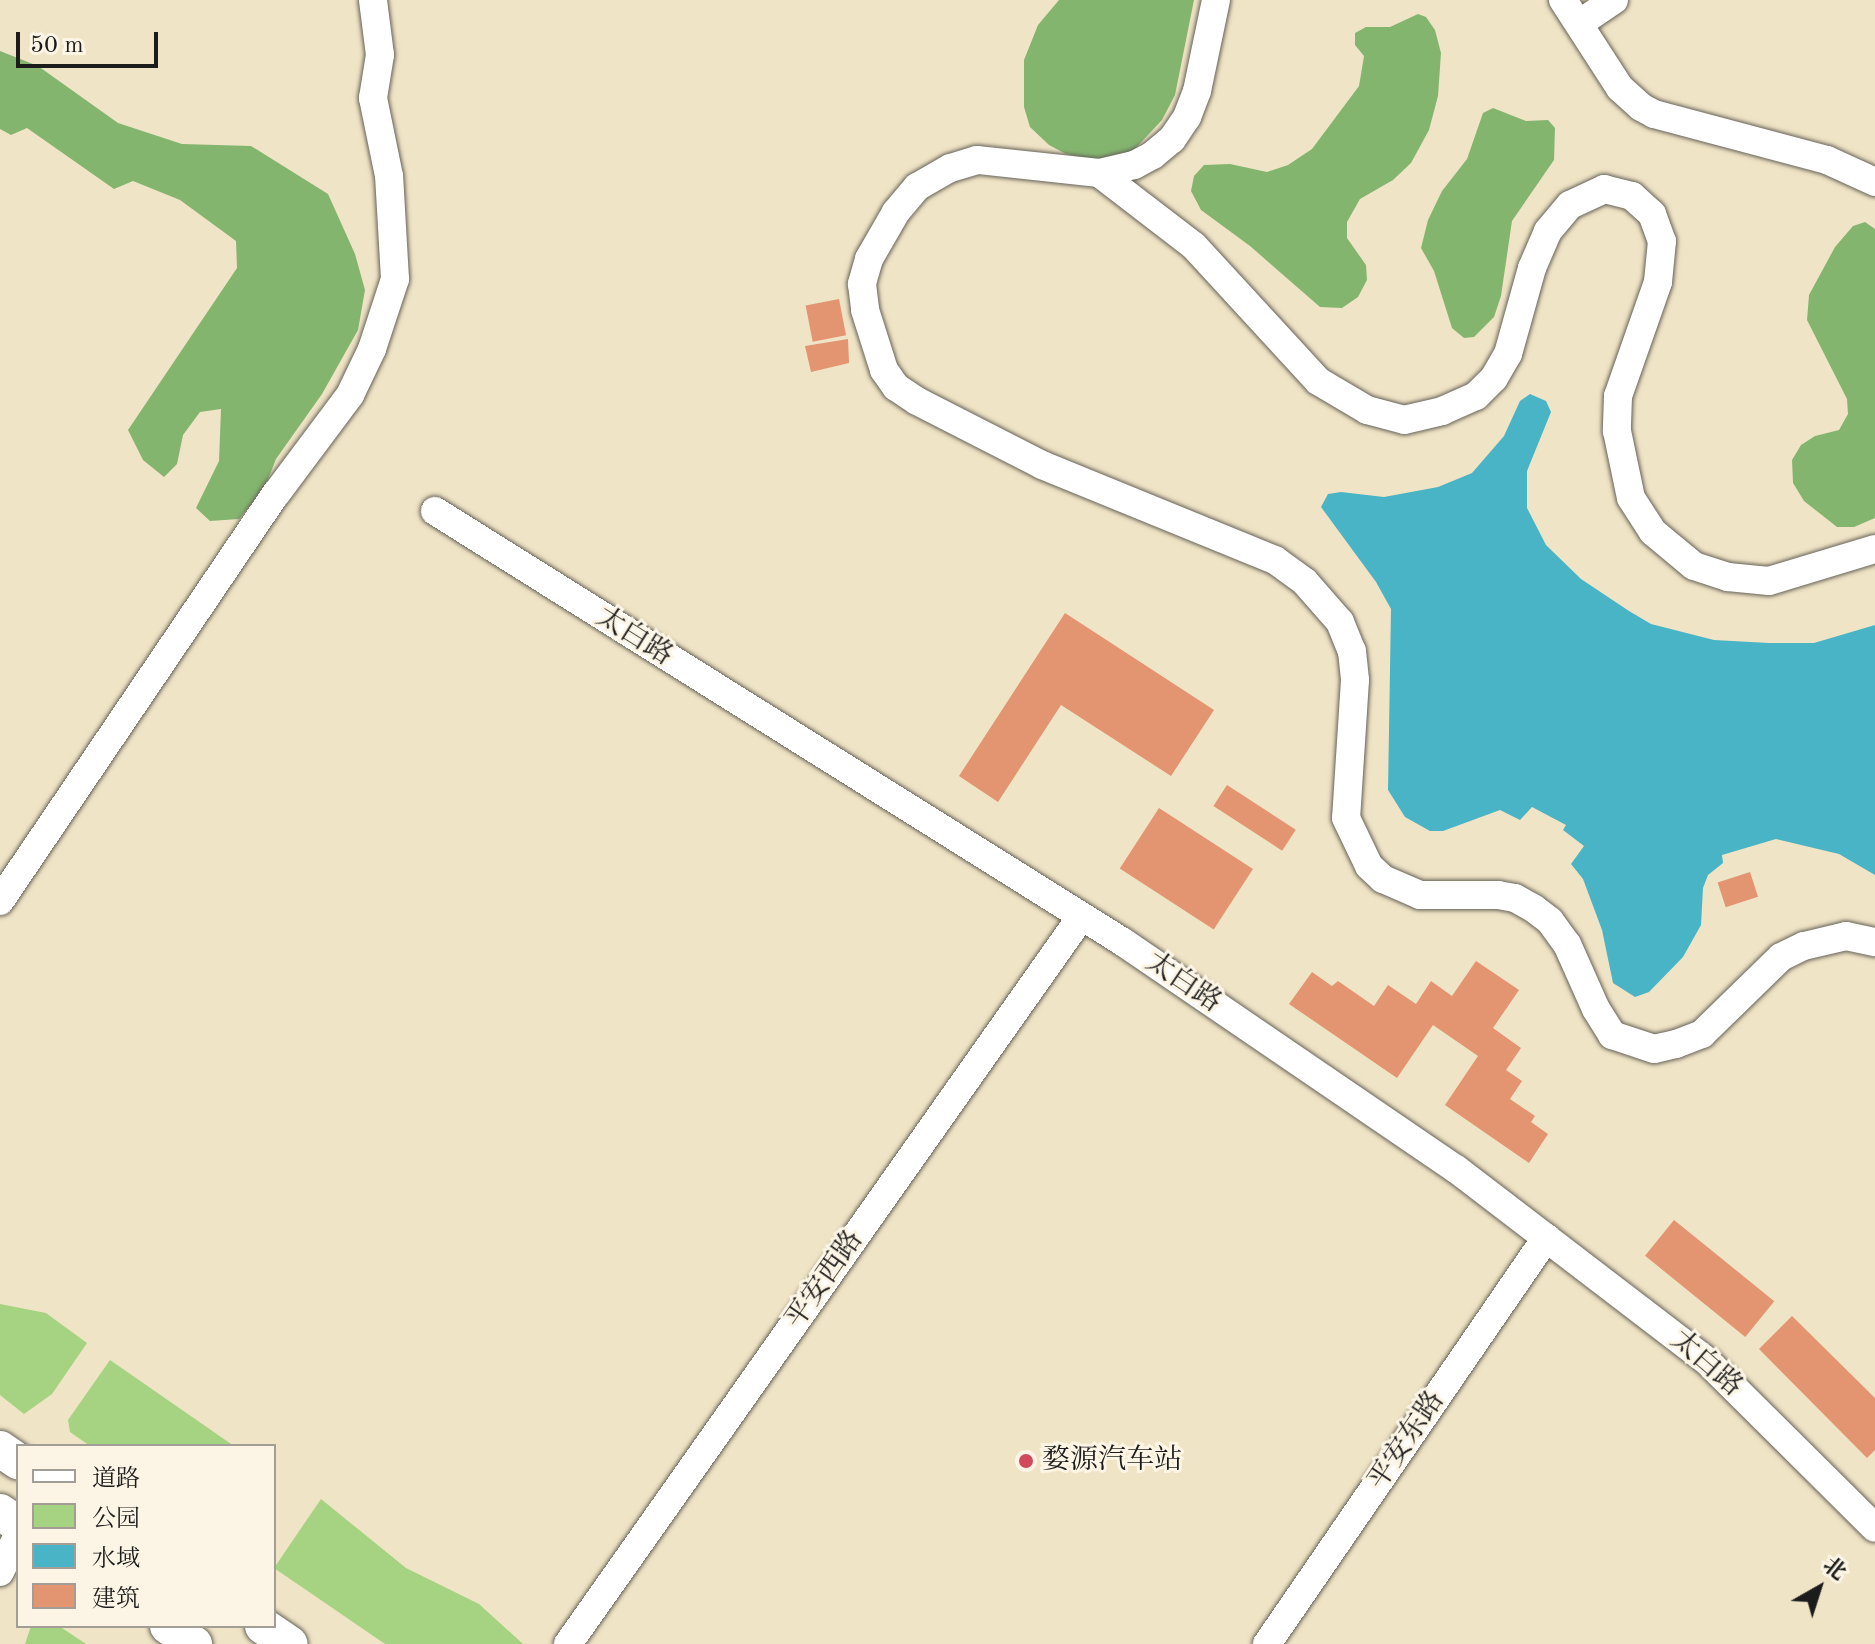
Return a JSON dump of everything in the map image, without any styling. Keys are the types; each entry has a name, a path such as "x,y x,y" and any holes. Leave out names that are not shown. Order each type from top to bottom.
{"main road":[{"path":"171,1628 194,1644"},
{"path":"266,1628 290,1644"}],"street":[{"path":"0,901 276,494 350,395 372,349 395,279 389,176 373,98 380,55 373,0"},
{"path":"1216,0 1197,91 1187,117 1172,139 1134,165 1099,173 977,160 950,168 917,187 896,212 869,259 862,284 876,353 896,387 917,401 1042,465 1275,560 1324,603 1340,622 1352,651 1355,680 1346,818 1369,866 1392,884 1420,895 1498,895 1515,898 1533,908 1550,921 1567,944 1596,1009 1612,1035 1654,1049 1702,1034 1781,957 1804,946 1846,936 1875,942"},
{"path":"1563,0 1620,88 1654,114 1827,160 1875,182"},
{"path":"1580,23 1614,0"},
{"path":"1099,173 1194,246 1318,381 1367,410 1404,420 1442,411 1476,396 1494,378 1508,354 1532,268 1548,231 1570,205 1604,189 1632,196 1652,214 1662,241 1658,282 1618,396 1617,431 1631,498 1653,532 1694,566 1728,577 1769,581 1875,549"},
{"name":"太白路","path":"435,511 1081,917 1456,1169 1708,1362 1875,1528"},
{"name":"平安西路","path":"568,1644 1081,917"},
{"name":"平安东路","path":"1267,1644 1546,1238"},
{"path":"0,1572 16,1539"}],"green space":[{"path":"1059,0 1194,0 1175,95 1162,120 1131,153 1101,162 1066,154 1049,145 1030,127 1024,107 1024,60 1038,25"},
{"path":"1418,14 1426,17 1435,30 1441,53 1438,96 1429,130 1411,163 1393,180 1360,199 1347,222 1347,238 1366,265 1367,280 1358,297 1342,308 1320,307 1250,246 1201,210 1191,191 1194,176 1204,165 1230,164 1267,172 1288,165 1312,149 1359,86 1364,56 1355,45 1355,33 1366,27 1390,27"},
{"path":"0,51 38,66 118,123 182,144 251,146 328,194 355,254 365,290 358,330 322,394 276,459 265,487 239,519 210,521 196,508 219,461 221,409 200,412 183,435 177,464 164,477 143,460 128,430 237,268 236,241 180,200 133,181 114,189 27,128 11,135 0,129"},
{"path":"1493,108 1526,121 1548,120 1555,128 1554,160 1512,221 1501,296 1494,317 1474,337 1464,338 1452,328 1434,271 1421,248 1428,220 1442,191 1467,159 1483,113"},
{"path":"1865,222 1875,229 1875,518 1854,527 1837,527 1804,501 1793,483 1792,460 1801,445 1815,436 1839,430 1848,414 1847,399 1807,320 1809,295 1835,247 1853,226"},
{"path":"0,1304 46,1313 87,1343 52,1394 24,1414 0,1395"},
{"path":"110,1360 231,1444 87,1444 70,1432 68,1420"},
{"path":"321,1499 406,1568 479,1604 523,1644 385,1644 276,1569"},
{"path":"30,1628 62,1628 86,1644 25,1644"}],"water":[{"path":"1530,394 1546,401 1551,412 1527,471 1527,508 1546,545 1581,579 1651,624 1714,640 1814,643 1875,625 1875,875 1839,854 1776,839 1722,855 1723,863 1708,875 1703,888 1701,925 1683,957 1649,992 1635,997 1613,983 1602,930 1583,879 1571,864 1584,846 1563,830 1566,825 1532,807 1520,820 1500,810 1443,831 1430,831 1405,817 1388,790 1391,609 1376,582 1321,507 1328,494 1341,492 1384,497 1438,487 1472,473 1504,436 1520,401"}],"building":[{"path":"839,299 846,335 813,342 806,305"},
{"path":"848,339 849,363 811,372 805,346"},
{"path":"1065,613 1214,710 1171,776 1061,705 998,802 959,776"},
{"path":"1227,785 1296,830 1282,851 1213,806"},
{"path":"1159,808 1253,869 1214,929 1120,868"},
{"path":"1750,872 1758,897 1726,907 1718,883"},
{"path":"1476,961 1519,990 1493,1028 1521,1048 1506,1070 1522,1081 1510,1099 1535,1116 1531,1122 1548,1134 1529,1163 1445,1105 1478,1056 1433,1025 1397,1078 1289,1004 1312,972 1332,986 1338,981 1374,1006 1388,985 1416,1004 1431,981 1452,996"},
{"path":"1674,1220 1774,1301 1745,1337 1645,1256"},
{"path":"1792,1316 1875,1398 1875,1450 1867,1458 1759,1349"}],"place":[{"name":"婺源汽车站","path":"1026,1461"}]}
